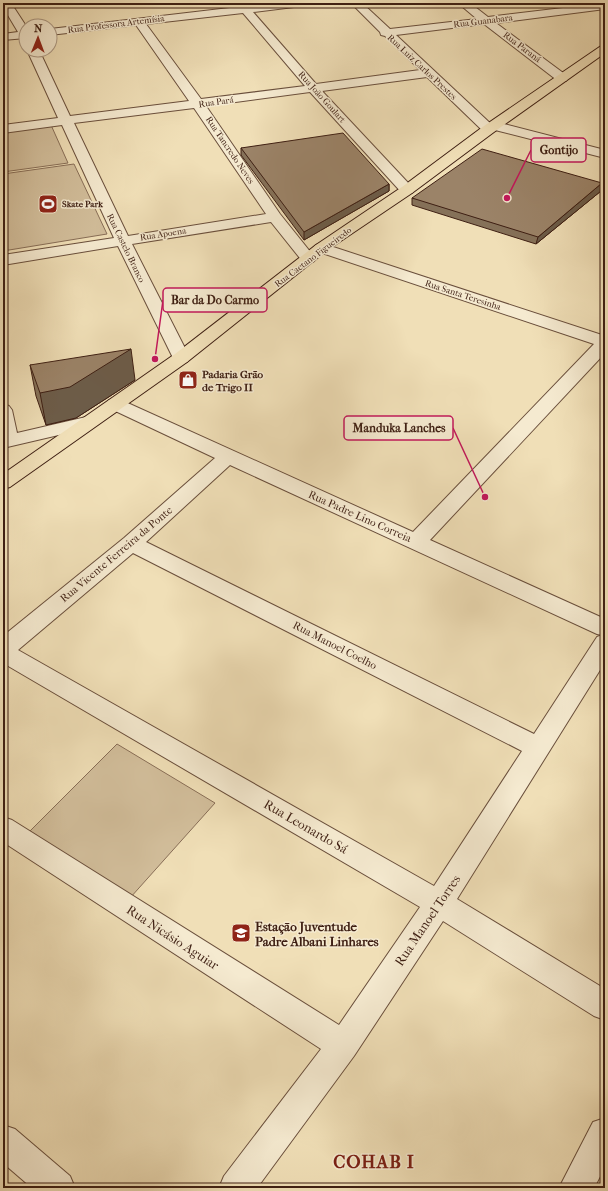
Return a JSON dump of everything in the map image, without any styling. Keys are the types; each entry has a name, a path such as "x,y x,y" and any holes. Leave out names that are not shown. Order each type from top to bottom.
{"main road":[{"name":"Rua Caetano Figueiredo","path":"3,483 86,423 181,358 321,248 407,190 605,48"}],"street":[{"path":"6,3 18,22"},
{"name":"Rua Professora Artemísia","path":"58,31 243,6 302,3"},
{"name":"Rua Luiz Carlos Prestes","path":"356,3 385,33 428,73 493,127"},
{"name":"Rua Paraná","path":"463,3 562,78"},
{"name":"Rua João Goulart","path":"243,6 314,88 407,190"},
{"name":"Rua Guanabara","path":"385,33 605,6"},
{"name":"Rua Tancredo Neves","path":"138,21 198,104 275,217 308,259"},
{"path":"3,37 18,36"},
{"name":"Rua Castelo Branco","path":"37,58 122,240 181,358"},
{"name":"Rua Pará","path":"3,129 428,73"},
{"path":"493,127 605,154"},
{"name":"Rua Apoena","path":"3,260 275,217"},
{"name":"Rua Santa Teresinha","path":"321,248 605,342"},
{"path":"417,541 605,342"},
{"name":"Rua Padre Lino Correia","path":"115,404 228,457 417,541 605,628"},
{"path":"3,410 6,441 86,423"},
{"name":"Rua Vicente Ferreira da Ponte","path":"3,651 131,543 228,457"},
{"name":"Rua Manoel Coelho","path":"131,543 539,748"},
{"name":"Rua Manoel Torres","path":"236,1188 343,1045 439,903 605,643"},
{"name":"Rua Leonardo Sá","path":"3,651 439,903 605,1006"},
{"name":"Rua Nicásio Aguiar","path":"3,828 343,1045"},
{"path":"576,1188 605,1134"},
{"path":"3,1141 58,1188"}],"shaded area":[{"path":"51,125 68,163 3,172 3,131"},
{"name":"Skate Park","path":"74,164 107,234 3,251 3,174"},
{"path":"117,744 215,803 130,898 30,831"}],"building":[{"path":"343,133 389,184 304,232 241,148"},
{"path":"482,149 602,183 538,237 412,198"},
{"path":"131,349 70,387 40,393 30,365"}],"place":[{"name":"Gontijo","path":"507,198"},
{"name":"Skate Park","path":"48,204"},
{"name":"Bar da Do Carmo","path":"155,359"},
{"name":"Padaria Grão de Trigo II","path":"188,380"},
{"name":"Manduka Lanches","path":"485,497"},
{"name":"Estação Juventude Padre Albani Linhares","path":"241,933"}],"district":[{"name":"COHAB I","path":"374,1162"}]}
